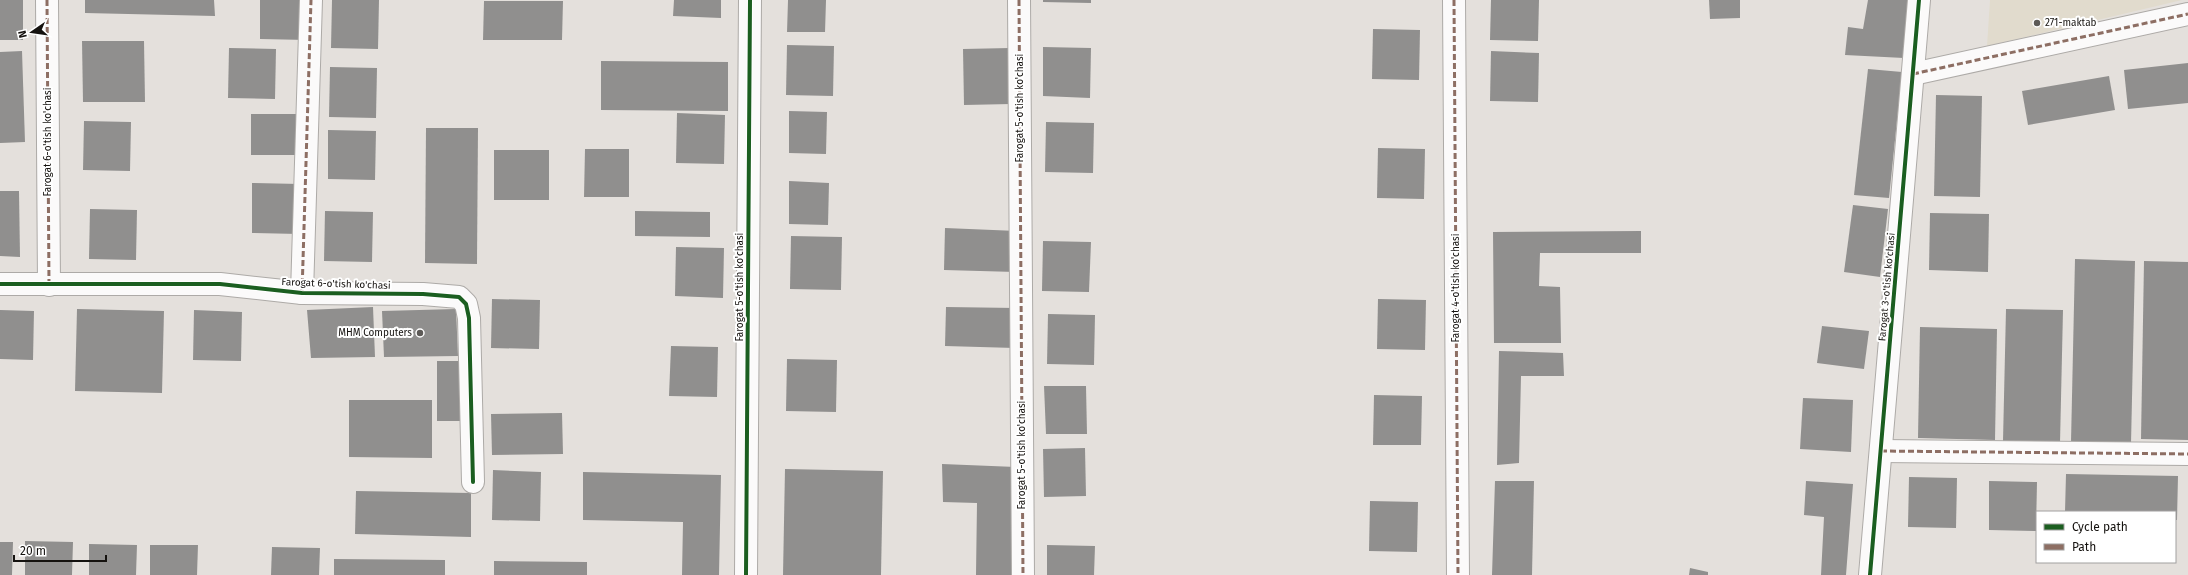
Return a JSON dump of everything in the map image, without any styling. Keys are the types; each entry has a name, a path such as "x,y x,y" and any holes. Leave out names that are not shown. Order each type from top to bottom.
{"street":[{"name":"Farogat 6-o'tish ko'chasi","path":"47,0 49,285"},
{"name":"Farogat 6-o'tish ko'chasi","path":"302,293 311,0"},
{"name":"Farogat 5-o'tish ko'chasi","path":"746,575 750,0"},
{"name":"Farogat 5-o'tish ko'chasi","path":"1019,0 1023,575"},
{"name":"Farogat 4-o'tish ko'chasi","path":"1454,0 1458,575"},
{"name":"Farogat 3-o'tish ko'chasi","path":"1870,575 1919,0"},
{"path":"1913,74 2188,14"},
{"name":"Farogat 6-o'tish ko'chasi","path":"0,284 220,284 302,293 423,294 458,297 466,304 469,318 473,482"},
{"path":"1881,451 2188,454"}],"shaded area":[{"name":"271-maktab","path":"1990,0 2182,0 1987,46"}],"building":[{"path":"0,0 23,0 23,40 0,40"},
{"path":"85,0 214,0 215,16 85,13"},
{"path":"260,0 308,0 307,40 260,39"},
{"path":"332,0 379,0 378,49 331,48"},
{"path":"674,0 721,0 721,18 673,16"},
{"path":"788,0 826,0 825,32 787,32"},
{"path":"1043,0 1091,0 1091,3 1043,2"},
{"path":"1491,0 1539,0 1538,41 1490,40"},
{"path":"1709,0 1740,0 1740,18 1710,19"},
{"path":"1868,0 1908,0 1904,58 1845,55 1848,27 1863,29"},
{"path":"484,1 563,1 562,40 483,40"},
{"path":"1373,29 1420,30 1419,80 1372,79"},
{"path":"82,41 144,41 145,102 83,102"},
{"path":"787,45 834,46 833,96 786,95"},
{"path":"1043,47 1091,48 1090,98 1043,96"},
{"path":"229,48 276,49 275,99 228,98"},
{"path":"1010,48 1011,104 964,105 963,49"},
{"path":"22,51 25,142 0,143 0,52"},
{"path":"1491,51 1539,53 1538,102 1490,101"},
{"path":"601,61 728,62 728,111 601,110"},
{"path":"2188,63 2188,103 2128,109 2124,70"},
{"path":"330,67 377,68 376,118 329,117"},
{"path":"1868,69 1902,72 1889,198 1854,195"},
{"path":"2109,76 2115,110 2028,125 2022,91"},
{"path":"1936,95 1982,96 1980,197 1934,196"},
{"path":"789,111 827,112 826,154 789,153"},
{"path":"677,113 725,115 724,164 676,163"},
{"path":"251,114 298,114 299,155 251,155"},
{"path":"84,121 131,122 130,171 83,170"},
{"path":"1046,122 1094,123 1093,173 1045,172"},
{"path":"426,128 478,128 477,264 425,263"},
{"path":"328,130 376,131 375,180 328,179"},
{"path":"1378,148 1425,149 1424,199 1377,198"},
{"path":"585,149 629,149 629,197 584,197"},
{"path":"494,150 549,150 549,200 494,200"},
{"path":"789,181 829,183 828,225 789,224"},
{"path":"252,183 300,184 299,234 252,233"},
{"path":"0,191 19,191 20,257 0,256"},
{"path":"1853,205 1888,209 1880,277 1844,272"},
{"path":"90,209 137,210 136,260 89,259"},
{"path":"325,211 373,212 372,262 324,261"},
{"path":"635,211 710,212 710,237 635,236"},
{"path":"1930,213 1989,214 1988,272 1929,270"},
{"path":"945,228 1017,231 1016,272 944,270"},
{"path":"1641,231 1641,253 1540,253 1539,286 1560,287 1561,343 1494,343 1493,232"},
{"path":"791,236 842,237 841,290 790,289"},
{"path":"1043,241 1091,242 1089,292 1042,291"},
{"path":"676,247 724,248 723,298 675,296"},
{"path":"2075,259 2135,261 2131,444 2071,442"},
{"path":"2144,261 2188,262 2188,440 2141,439"},
{"path":"492,299 540,300 539,349 491,348"},
{"path":"1378,299 1426,300 1425,350 1377,349"},
{"path":"373,307 375,357 311,358 307,310"},
{"path":"946,307 1016,308 1015,348 945,346"},
{"path":"77,309 164,311 162,393 75,391"},
{"name":"MHM Computers","path":"456,309 458,356 384,357 382,311"},
{"path":"2006,309 2063,310 2060,443 2003,441"},
{"path":"0,310 34,311 33,360 0,359"},
{"path":"194,310 242,312 241,361 193,360"},
{"path":"1048,314 1095,315 1094,365 1047,364"},
{"path":"1822,326 1869,331 1864,369 1817,363"},
{"path":"1920,327 1997,329 1995,440 1918,438"},
{"path":"671,346 718,347 717,397 669,396"},
{"path":"1499,351 1563,353 1564,376 1521,376 1519,463 1497,465"},
{"path":"787,359 837,360 836,412 786,411"},
{"path":"437,361 460,361 460,421 437,421"},
{"path":"1044,386 1086,386 1087,434 1046,434"},
{"path":"1374,395 1422,396 1421,445 1373,445"},
{"path":"1803,398 1853,400 1851,452 1800,449"},
{"path":"349,400 432,400 432,458 349,457"},
{"path":"562,413 563,454 492,455 491,414"},
{"path":"1085,448 1086,496 1044,497 1043,449"},
{"path":"942,464 1016,467 1013,575 976,575 977,503 943,502"},
{"path":"785,469 883,471 881,575 783,575"},
{"path":"493,470 541,472 540,521 492,520"},
{"path":"583,472 721,475 719,575 682,575 683,522 583,520"},
{"path":"2066,474 2178,476 2177,520 2176,511 2065,511"},
{"path":"1909,477 1957,478 1956,528 1908,527"},
{"path":"1495,481 1534,481 1532,575 1492,575"},
{"path":"1806,481 1853,484 1846,575 1821,575 1824,517 1804,515"},
{"path":"1989,481 2037,482 2036,531 1989,530"},
{"path":"356,491 471,493 471,537 355,534"},
{"path":"1370,501 1418,502 1417,552 1369,551"},
{"path":"25,541 73,542 72,575 25,575"},
{"path":"0,542 13,542 12,575 0,575"},
{"path":"89,544 137,545 136,575 89,575"},
{"path":"150,545 198,545 197,575 150,575"},
{"path":"1047,545 1095,546 1094,575 1047,575"},
{"path":"272,547 320,548 319,575 271,575"},
{"path":"334,559 445,560 445,575 334,575"},
{"path":"494,561 587,562 587,575 494,575"},
{"path":"1690,568 1708,572 1708,575 1689,575"}],"marked path":[{"path":"47,0 49,285"},
{"path":"302,293 311,0"},
{"path":"1019,0 1023,575"},
{"path":"1454,0 1458,575"},
{"path":"1913,74 2188,14"},
{"path":"1881,451 2188,454"}],"cycle path":[{"path":"746,575 750,0"},
{"path":"1870,575 1919,0"},
{"path":"0,284 220,284 302,293 423,294 459,297 466,304 469,318 473,482"}],"place":[{"name":"271-maktab","path":"2037,23"},
{"name":"MHM Computers","path":"420,333"}]}
